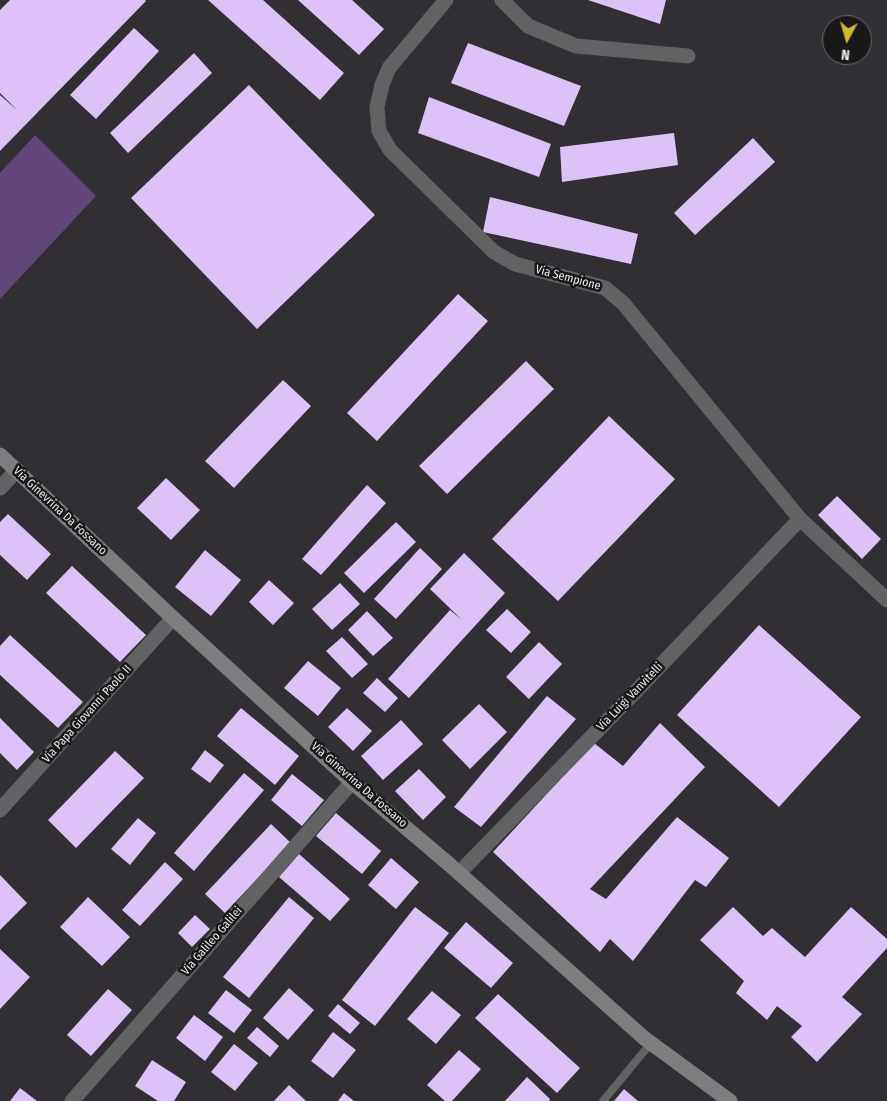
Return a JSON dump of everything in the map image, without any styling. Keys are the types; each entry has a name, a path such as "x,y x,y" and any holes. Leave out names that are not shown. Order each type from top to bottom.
{"street":[{"path":"502,0 528,26 576,46 688,56"},
{"name":"Via Sempione","path":"441,2 390,68 382,85 377,107 380,131 390,150 494,252 515,264 605,288 623,303 800,519 887,600"},
{"name":"Via Ginevrina Da Fossano","path":"0,455 173,618 352,782 459,873 651,1043 730,1101"},
{"path":"0,488 17,470"},
{"name":"Via Luigi Vanvitelli","path":"459,873 800,519"},
{"name":"Via Papa Giovanni Paolo II","path":"0,810 173,618"},
{"name":"Via Galileo Galilei","path":"72,1101 352,782"}],"lane":[{"path":"602,1101 651,1043"}],"shaded area":[{"path":"35,135 96,196 0,299 0,173"}],"building":[{"path":"10,0 146,1 0,151 0,95 18,111 0,93 0,10"},
{"path":"208,0 263,0 344,73 320,100"},
{"path":"298,0 352,0 384,29 359,55"},
{"path":"588,0 666,0 660,24"},
{"path":"134,28 159,51 96,119 70,95"},
{"path":"468,43 581,86 564,126 451,83"},
{"path":"194,53 212,73 128,153 110,133"},
{"path":"249,85 375,215 257,329 131,198"},
{"path":"429,97 551,144 539,177 418,133"},
{"path":"674,133 678,165 562,182 560,147"},
{"path":"753,138 775,162 695,235 674,213"},
{"path":"490,197 638,234 631,264 483,232"},
{"path":"458,294 488,321 377,441 347,413"},
{"path":"526,361 554,389 447,494 419,466"},
{"path":"283,380 311,406 234,488 205,461"},
{"path":"609,416 675,479 558,601 492,539"},
{"path":"166,478 200,510 171,540 137,508"},
{"path":"367,485 386,503 321,575 302,559"},
{"path":"837,496 881,539 862,559 818,515"},
{"path":"8,514 51,554 27,580 0,555 0,522"},
{"path":"396,522 416,542 364,593 344,573"},
{"path":"420,548 442,569 396,619 374,599"},
{"path":"205,550 241,580 211,616 175,587"},
{"path":"464,553 505,593 409,698 388,679 450,610 462,620 430,589"},
{"path":"72,566 146,635 120,662 46,593"},
{"path":"269,580 294,603 273,625 249,602"},
{"path":"340,583 360,604 332,630 312,609"},
{"path":"507,609 531,632 511,653 486,630"},
{"path":"367,611 393,638 373,656 348,630"},
{"path":"759,625 861,717 779,807 677,715"},
{"path":"10,635 83,702 58,728 0,675 0,646"},
{"path":"342,637 368,664 352,678 326,651"},
{"path":"539,642 562,664 529,699 506,677"},
{"path":"308,661 341,688 318,716 284,688"},
{"path":"377,678 398,698 385,712 363,693"},
{"path":"547,696 576,719 481,827 454,807"},
{"path":"479,704 507,732 470,769 442,740"},
{"path":"241,708 299,756 275,785 217,736"},
{"path":"347,708 372,731 353,751 328,727"},
{"path":"0,718 34,752 17,770 0,753"},
{"path":"401,720 423,744 383,780 361,756"},
{"path":"660,723 705,767 590,889 606,899 677,817 729,858 706,887 695,880 633,961 610,939 600,952 493,852 594,743 623,766"},
{"path":"205,750 224,765 210,783 191,769"},
{"path":"115,751 144,778 76,848 48,820"},
{"path":"419,769 446,797 423,820 395,791"},
{"path":"244,773 264,790 194,871 174,853"},
{"path":"292,774 324,800 302,826 271,800"},
{"path":"336,813 381,851 362,874 316,836"},
{"path":"138,818 156,833 130,865 111,849"},
{"path":"271,824 291,843 225,913 205,894"},
{"path":"299,854 350,899 330,921 279,877"},
{"path":"391,858 419,882 396,909 368,885"},
{"path":"165,862 183,879 140,926 122,910"},
{"path":"0,875 27,903 0,930"},
{"path":"88,897 130,937 102,966 60,927"},
{"path":"289,897 314,918 249,998 223,977"},
{"path":"415,907 449,933 375,1026 342,1000"},
{"path":"733,907 763,936 772,928 805,957 851,907 887,939 887,948 842,997 862,1014 817,1062 791,1037 802,1026 777,1006 767,1020 736,993 744,981 700,940"},
{"path":"195,915 210,929 192,947 178,933"},
{"path":"466,922 513,963 491,988 444,948"},
{"path":"0,949 30,977 0,1009"},
{"path":"289,988 314,1010 288,1040 263,1018"},
{"path":"108,989 132,1010 91,1056 67,1035"},
{"path":"226,990 252,1010 234,1033 208,1013"},
{"path":"432,991 461,1015 436,1044 407,1019"},
{"path":"498,994 580,1068 557,1093 475,1018"},
{"path":"338,1004 360,1023 350,1034 328,1016"},
{"path":"194,1015 223,1037 205,1061 176,1038"},
{"path":"257,1027 279,1046 270,1057 247,1038"},
{"path":"333,1032 356,1050 333,1078 311,1061"},
{"path":"234,1044 258,1063 235,1091 211,1072"},
{"path":"459,1050 481,1069 452,1101 445,1101 427,1085"},
{"path":"152,1060 186,1082 174,1101 158,1101 135,1086"},
{"path":"527,1077 550,1099 549,1101 505,1101"},
{"path":"289,1085 306,1101 274,1101"},
{"path":"20,1088 37,1101 10,1101"},
{"path":"624,1089 638,1101 614,1101"},
{"path":"344,1093 354,1101 338,1101"}]}
